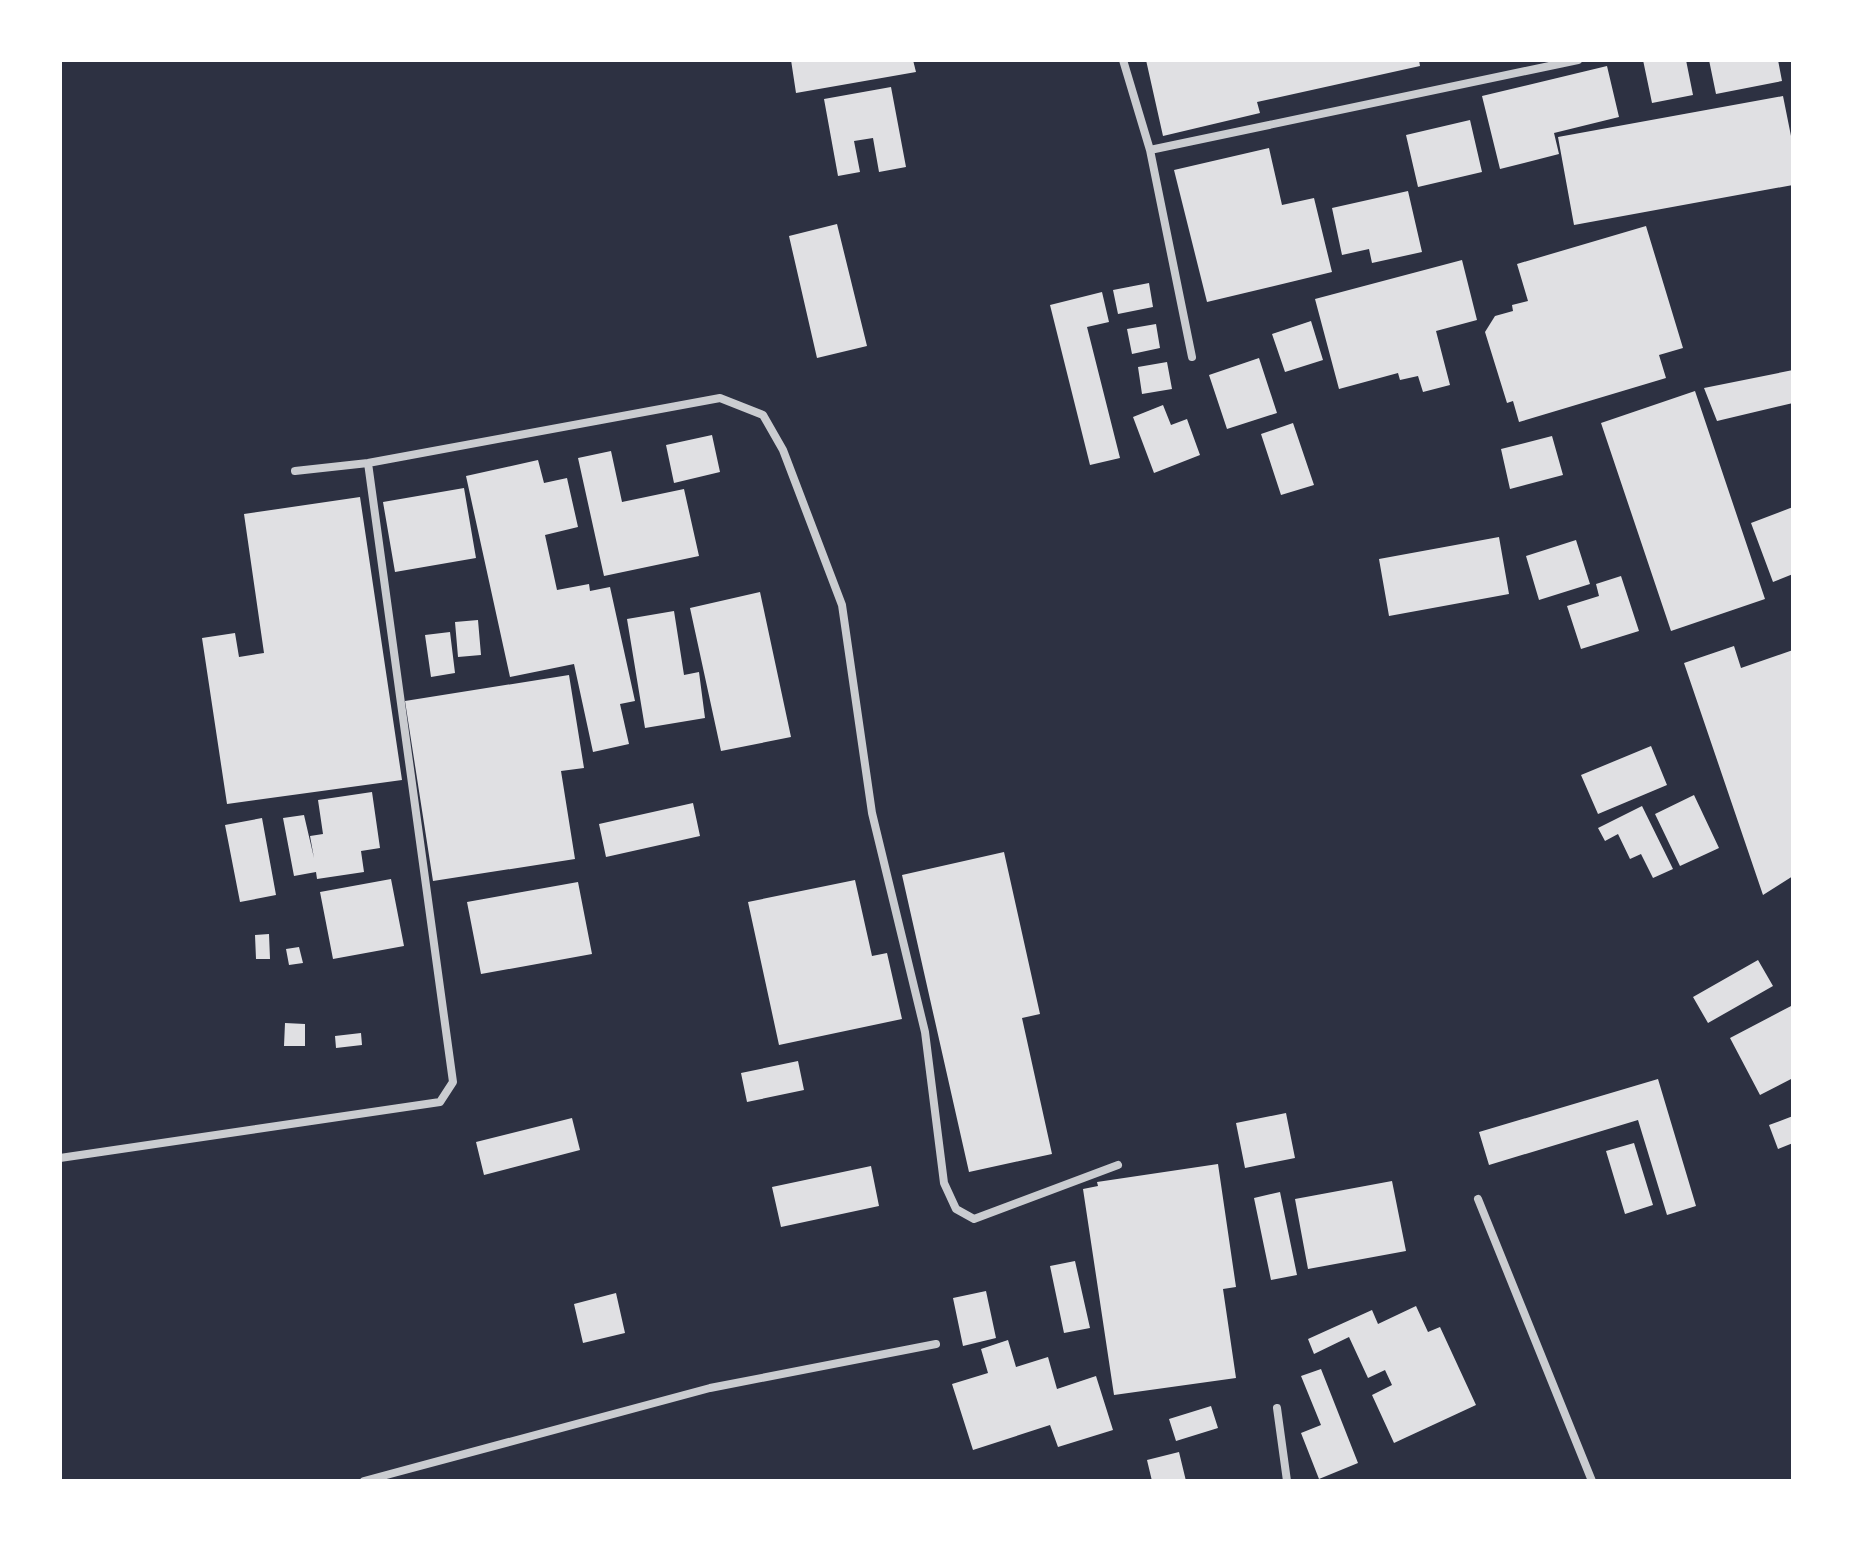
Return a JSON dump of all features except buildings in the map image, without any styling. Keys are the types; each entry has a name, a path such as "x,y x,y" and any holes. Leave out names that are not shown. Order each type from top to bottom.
{"street":[{"path":"1123,60 1150,150 1192,357"},
{"path":"1150,150 1578,60"},
{"path":"295,471 368,463 720,398 763,415 783,450 842,605 872,813 925,1032 944,1183 956,1209 974,1219 1118,1165"},
{"path":"60,1158 440,1102 450,1092 453,1082 451,1066 368,463"},
{"path":"1478,1199 1592,1481"},
{"path":"364,1481 710,1388 936,1344"},
{"path":"1277,1408 1287,1481"}]}
